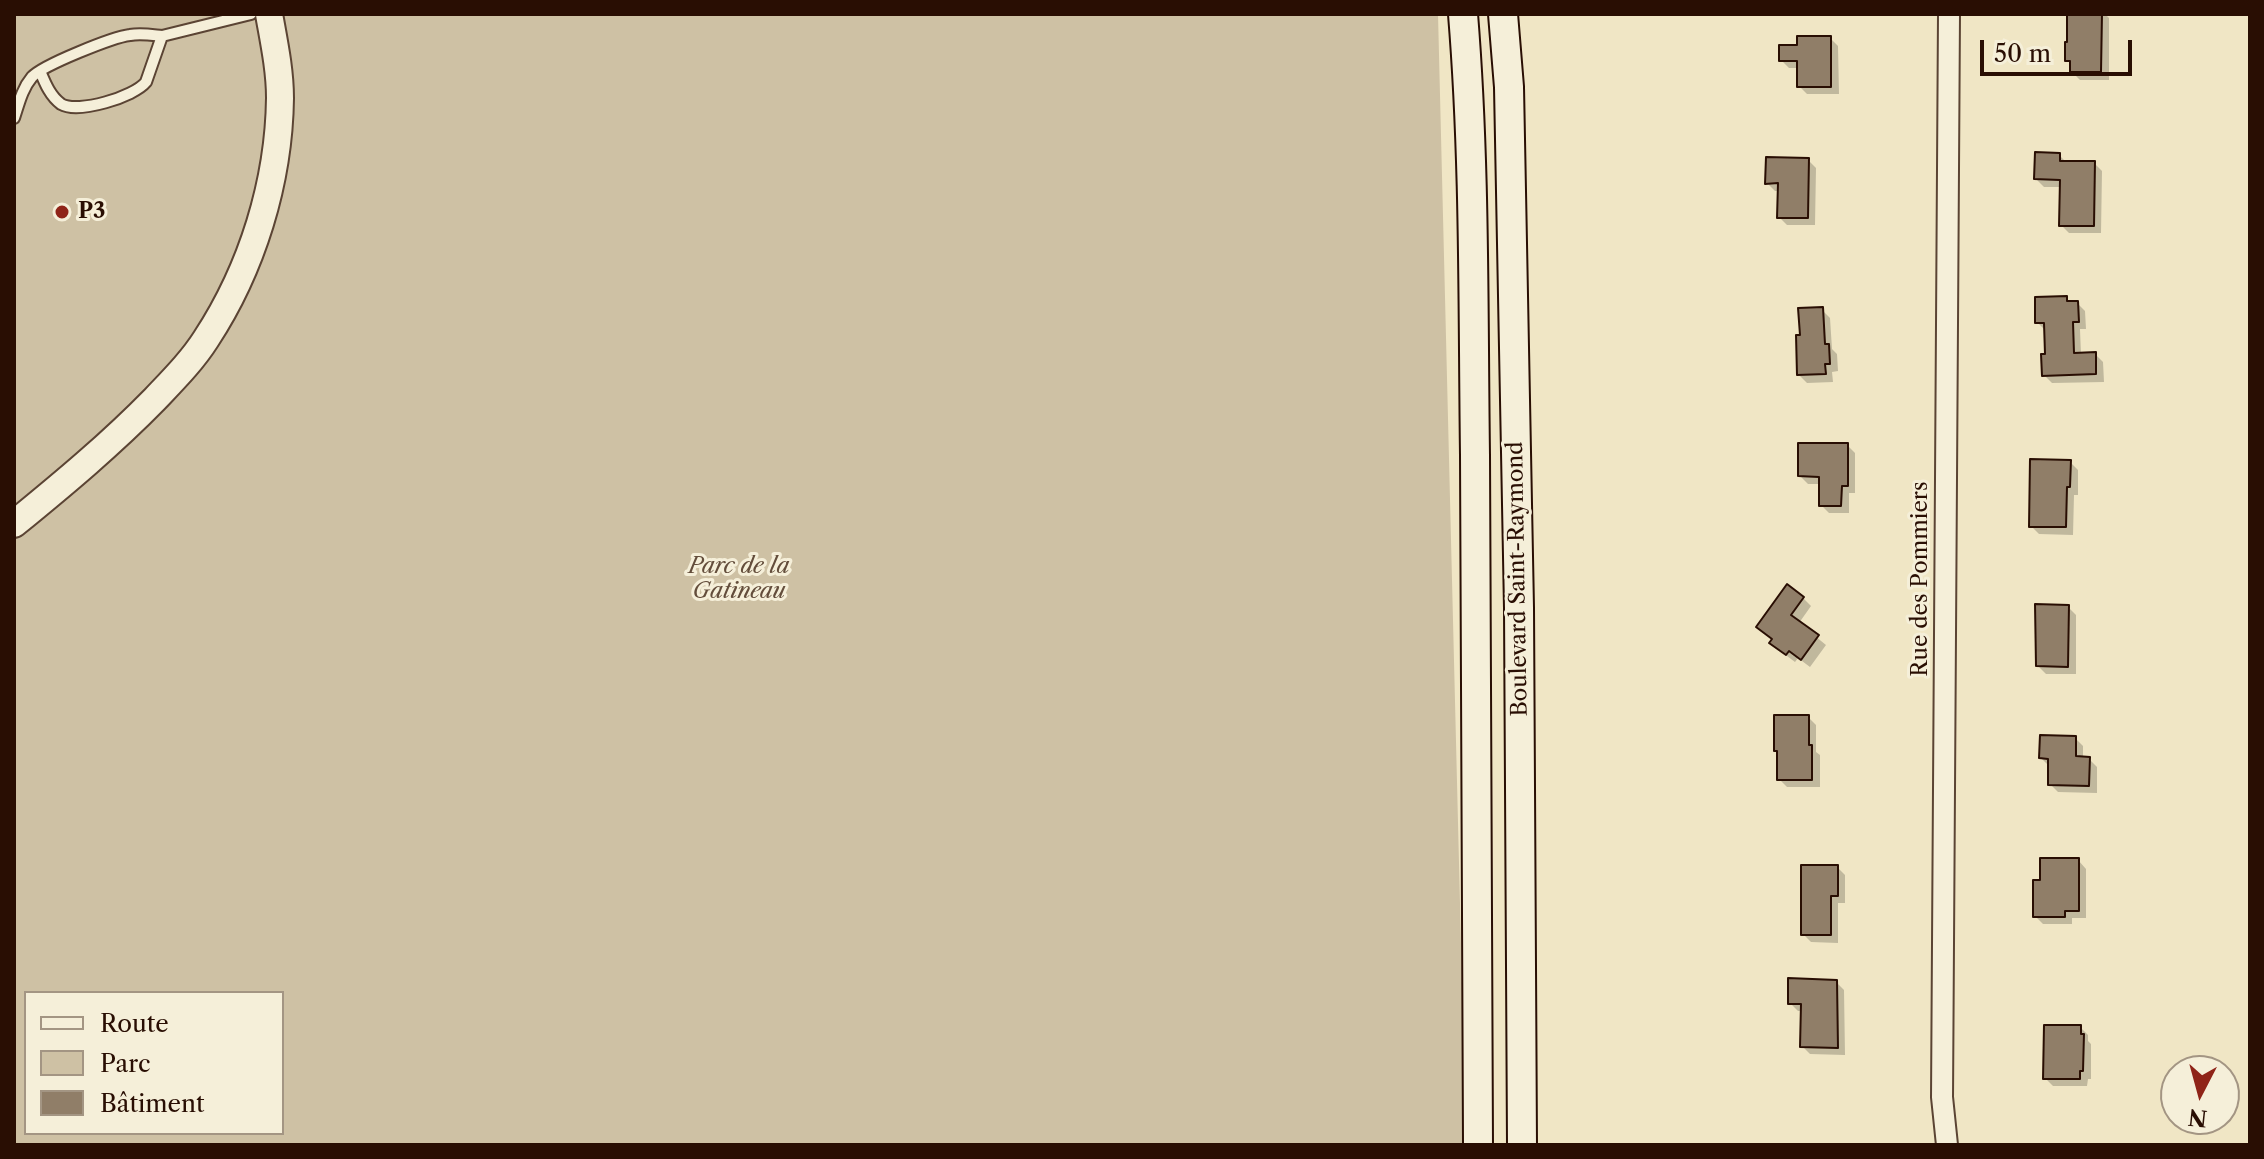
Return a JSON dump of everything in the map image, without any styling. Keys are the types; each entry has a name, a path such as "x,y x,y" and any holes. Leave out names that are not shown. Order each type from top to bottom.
{"main road":[{"name":"Boulevard Saint-Raymond","path":"1463,14 1472,196 1478,757 1478,1145"},
{"name":"Boulevard Saint-Raymond","path":"1503,14 1509,87 1519,592 1522,1145"}],"street":[{"path":"14,524 85,466 177,376 206,340 231,295 252,247 267,198 278,140 280,96 269,14"},
{"name":"Rue des Pommiers","path":"1947,1145 1942,1081 1949,14"}],"lane":[{"path":"14,118 22,92 34,75 59,60 127,35 162,36 251,14"},
{"path":"40,71 53,96 63,105 88,107 142,88 162,36"}],"green space":[{"name":"Parc de la Gatineau","path":"14,14 1438,14 1465,1105 1463,1145 14,1145"}],"building":[{"path":"2067,14 2102,14 2101,72 2070,72 2070,61 2065,61"},
{"path":"1797,36 1831,36 1831,87 1797,87 1797,61 1779,61 1779,45 1797,45"},
{"path":"2035,152 2060,153 2060,161 2095,161 2094,226 2059,226 2060,180 2034,179"},
{"path":"1766,157 1809,158 1808,218 1777,218 1778,183 1765,184"},
{"path":"2067,296 2067,301 2078,301 2079,322 2073,322 2074,353 2096,352 2096,374 2042,376 2044,323 2035,323 2035,297"},
{"path":"1823,307 1825,344 1829,344 1830,364 1825,364 1826,374 1797,375 1796,335 1800,335 1798,308"},
{"path":"1798,443 1848,443 1848,486 1842,486 1841,506 1819,506 1819,477 1798,476"},
{"path":"2030,459 2071,460 2066,527 2029,527"},
{"path":"1787,584 1804,597 1791,615 1819,635 1801,660 1789,651 1786,655 1769,643 1772,639 1756,627"},
{"path":"2035,604 2069,605 2068,667 2036,666"},
{"path":"1774,715 1809,715 1812,780 1777,780"},
{"path":"2040,735 2076,736 2076,756 2090,757 2089,786 2048,785 2048,759 2039,758"},
{"path":"2040,858 2079,858 2079,911 2065,911 2065,917 2033,917 2033,880 2040,880"},
{"path":"1801,865 1838,865 1838,896 1831,896 1831,935 1801,935"},
{"path":"1788,978 1837,980 1838,1048 1800,1047 1801,1004 1788,1004"},
{"path":"2044,1025 2081,1025 2081,1034 2084,1034 2080,1079 2043,1079"}],"place":[{"name":"P3","path":"62,212"}]}
